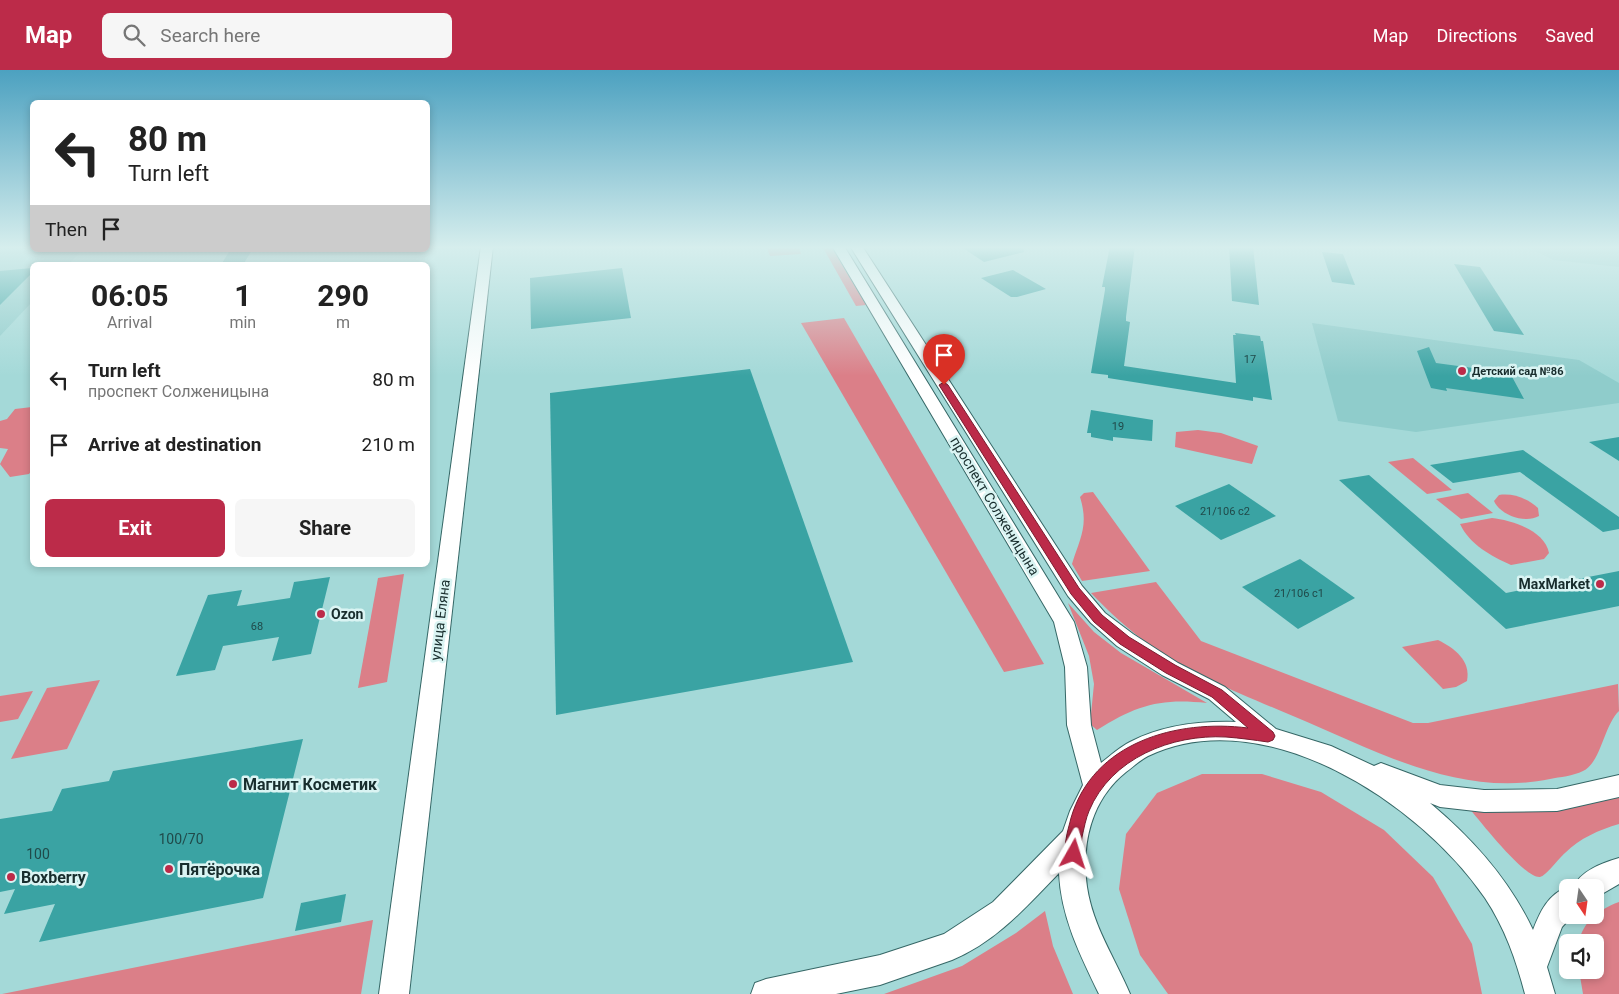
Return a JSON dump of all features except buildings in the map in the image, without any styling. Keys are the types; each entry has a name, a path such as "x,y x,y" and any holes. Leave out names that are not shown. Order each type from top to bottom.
{"street":[{"name":"улица Еляна","path":"394,994 482,289"},
{"name":"проспект Солженицына","path":"864,289 1064,622 1076,667 1079,725 1095,785"},
{"name":"проспект Солженицына","path":"883,289 1075,591 1086,605 1124,640 1170,669 1217,694 1268,736"},
{"path":"1115,994 1086,939 1073,885 1074,838 1082,810 1095,785 1119,761 1150,743 1185,733 1225,731 1268,736 1305,746 1440,796 1484,801 1557,800 1619,786"},
{"path":"1335,758 1388,787 1432,820 1471,860 1496,891 1517,926 1533,965 1540,994"},
{"path":"766,994 880,970 952,946 1003,912 1074,838"},
{"path":"1600,879 1608,874 1619,871"},
{"path":"1533,965 1552,918 1559,910"}],"shaded area":[{"path":"0,289 30,289 30,304 0,336"},
{"path":"846,289 857,289 866,305 856,306"},
{"path":"844,318 1044,664 1004,672 801,323"},
{"name":"Детский сад №86","path":"1312,323 1579,360 1619,383 1619,403 1416,432 1338,421"},
{"path":"30,407 30,473 10,477 0,464 8,449 0,448 0,421 7,419 15,409"},
{"path":"1198,430 1221,433 1258,446 1252,464 1175,447 1176,432"},
{"path":"1413,458 1452,490 1427,494 1388,462"},
{"path":"1093,492 1150,571 1082,581 1072,564 1084,524 1083,507 1080,497 1084,493"},
{"path":"1468,493 1493,513 1461,519 1436,499"},
{"path":"1499,495 1509,495 1525,499 1538,508 1539,516 1527,519 1507,514 1494,501"},
{"path":"1492,518 1509,521 1526,528 1541,539 1549,553 1544,559 1511,565 1489,554 1475,544 1460,524"},
{"path":"404,574 387,682 358,688 378,578"},
{"path":"1156,582 1201,641 1413,723 1428,723 1618,684 1619,711 1614,717 1594,760 1589,767 1579,773 1516,783 1483,782 1450,776 1386,756 1239,693 1183,666 1143,640 1091,593"},
{"path":"1068,603 1094,632 1121,653 1207,703 1176,702 1149,705 1111,721 1097,730 1090,724 1094,684 1089,656"},
{"path":"1438,640 1455,651 1464,661 1468,674 1467,681 1456,687 1443,689 1402,647"},
{"path":"100,680 67,749 11,759 47,688"},
{"path":"33,691 18,719 0,722 0,696"},
{"path":"1202,774 1262,774 1321,792 1384,830 1433,877 1472,944 1482,994 1168,994 1140,955 1119,889 1126,834 1157,793"},
{"path":"1619,787 1619,824 1597,832 1577,843 1562,855 1546,874 1540,877 1524,869 1492,836 1469,808"},
{"path":"1619,902 1619,994 1583,994 1580,979 1604,979 1604,934 1581,934 1587,924 1604,924 1605,908"},
{"path":"1045,911 1053,946 1073,994 884,994 962,966 1016,933"},
{"path":"373,920 361,994 2,994"}],"place":[{"name":"Детский сад №86","path":"1462,371"},
{"name":"MaxMarket","path":"1600,584"},
{"name":"Ozon","path":"321,614"},
{"name":"Магнит Косметик","path":"233,784"},
{"name":"Пятёрочка","path":"169,869"},
{"name":"Boxberry","path":"11,877"}],"route":[{"path":"944,385 1075,591 1098,618 1124,640 1170,669 1217,694 1268,736 1225,731 1185,733 1150,743 1119,761 1095,785 1082,810 1074,838 1074,854"}]}
